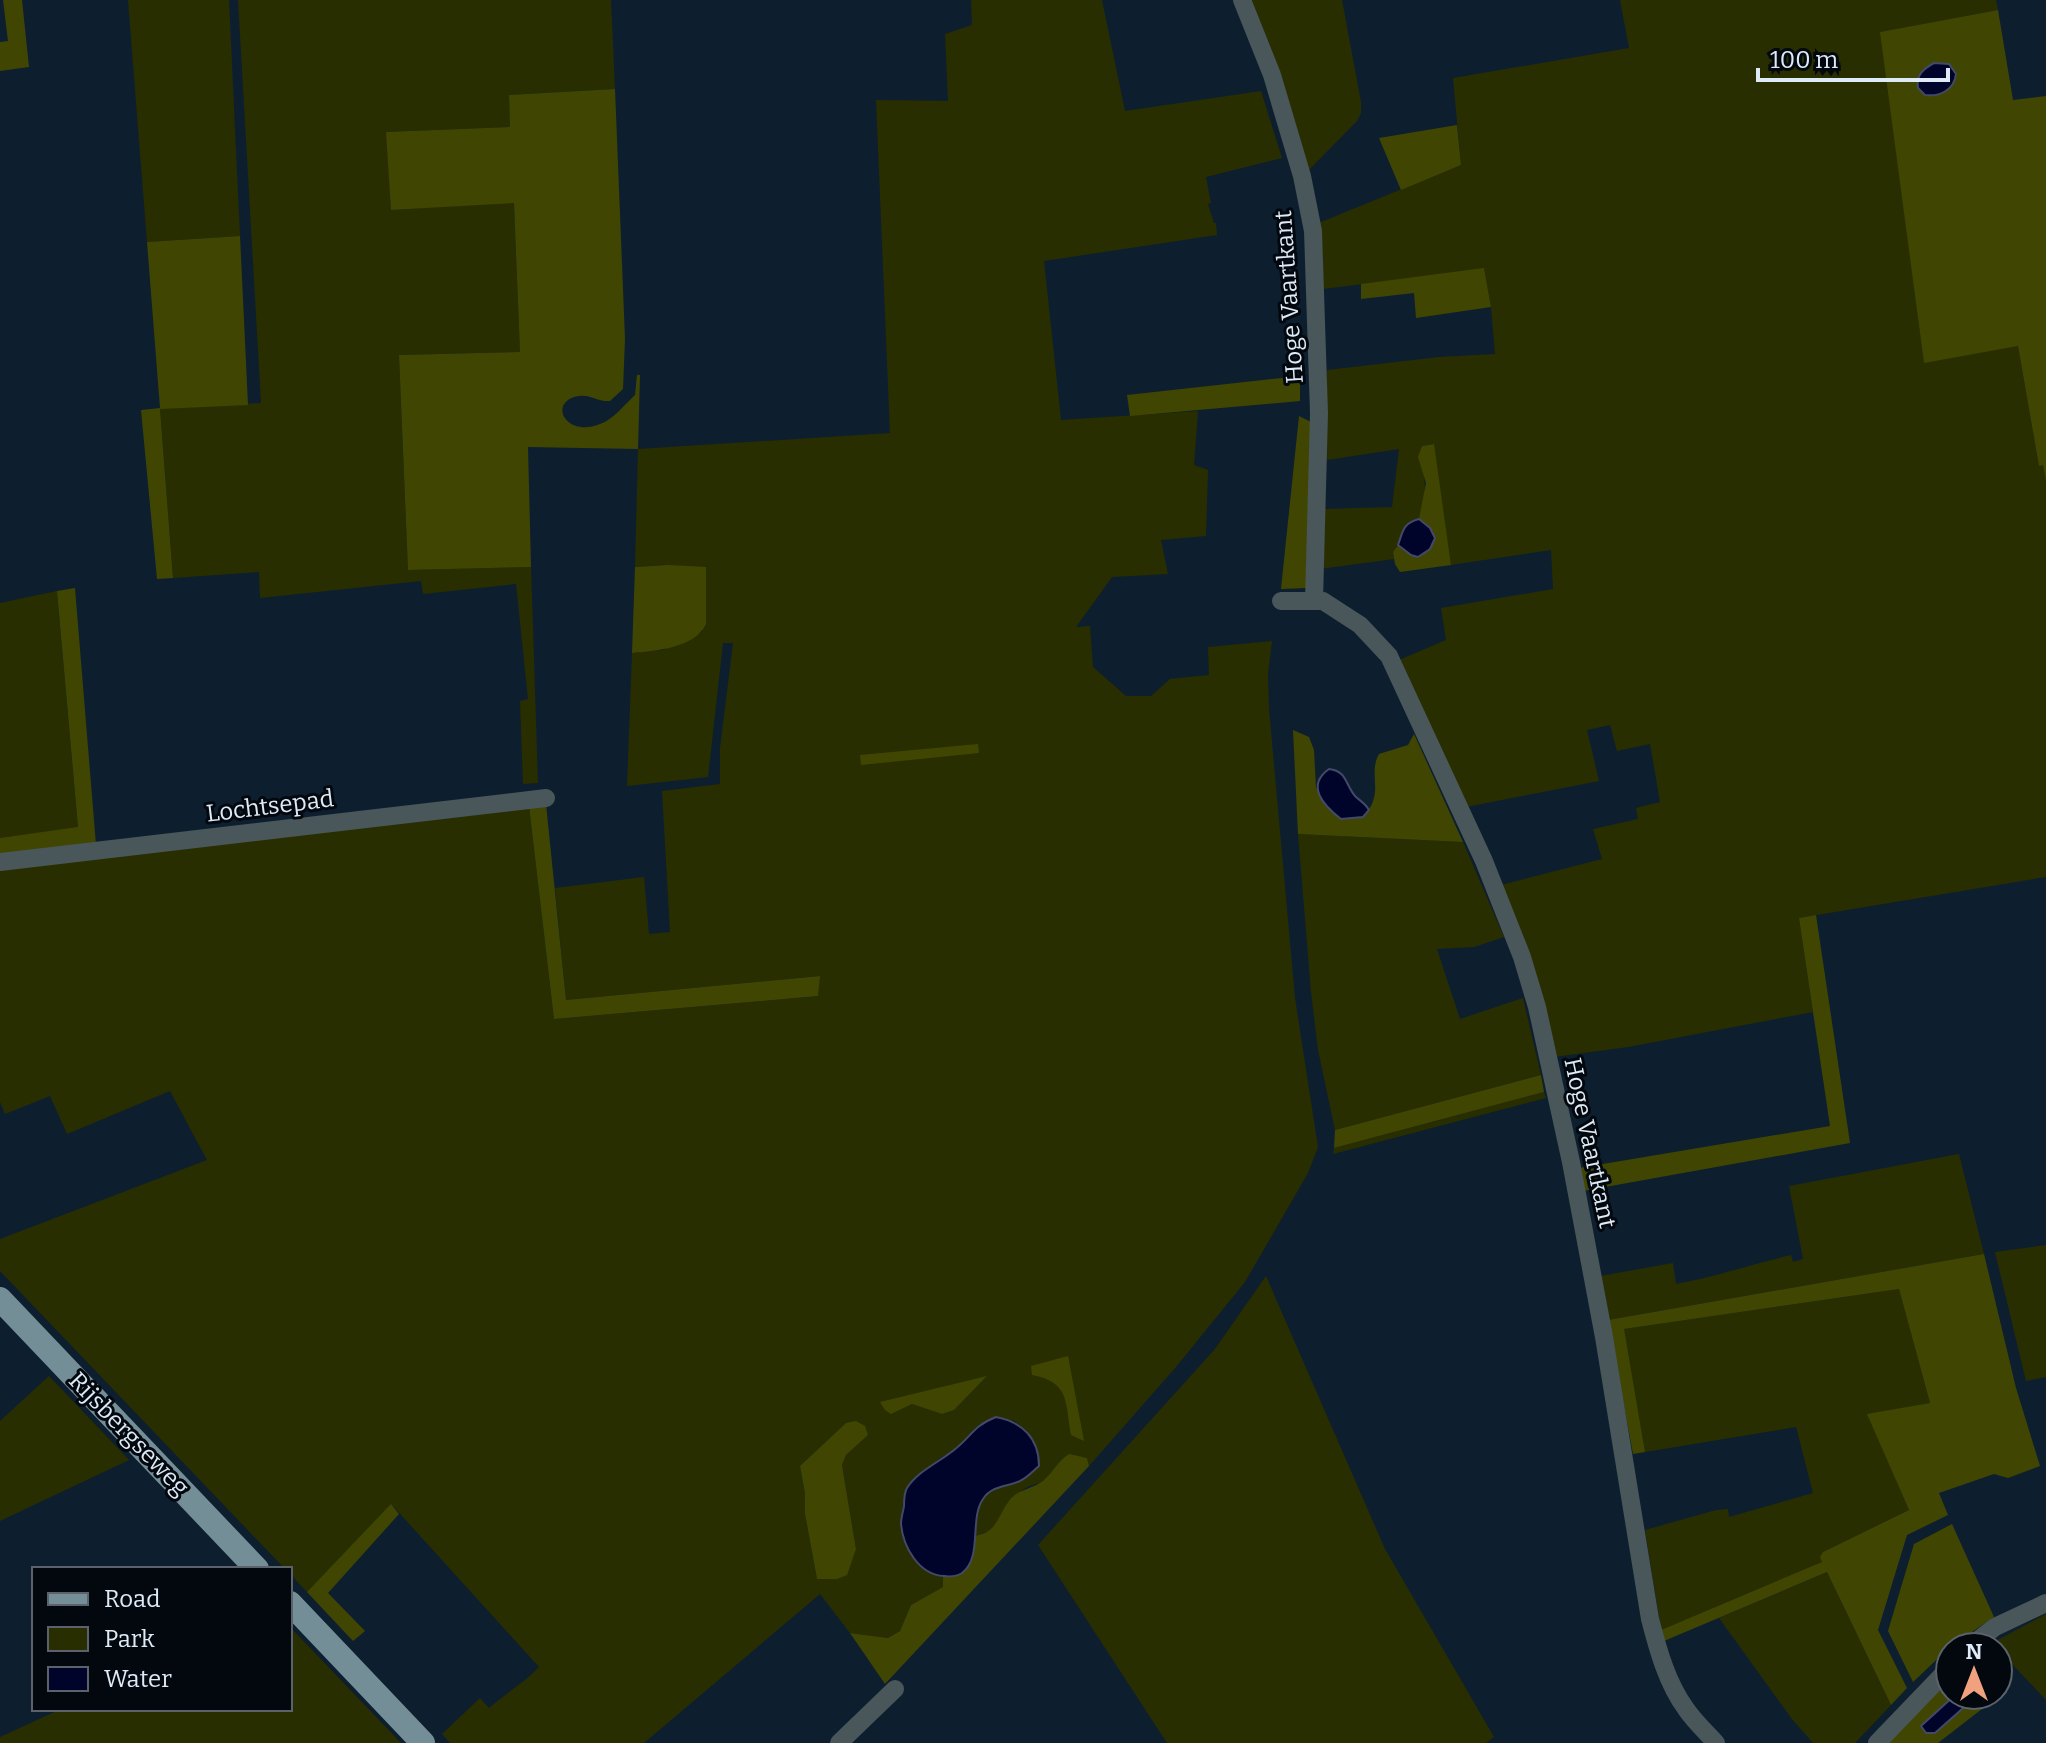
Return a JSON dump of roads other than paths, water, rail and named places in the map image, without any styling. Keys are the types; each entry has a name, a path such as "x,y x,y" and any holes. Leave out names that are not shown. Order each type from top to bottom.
{"main road":[{"name":"Rijsbergseweg","path":"0,1299 255,1567"},
{"path":"292,1605 423,1743"}],"street":[{"name":"Hoge Vaartkant","path":"1242,0 1272,75 1302,176 1313,231 1319,413 1314,601"},
{"name":"Hoge Vaartkant","path":"1281,601 1323,601 1360,625 1389,656 1484,861 1522,957 1537,1007 1571,1162 1604,1337 1650,1619 1671,1684 1686,1710 1716,1743"},
{"name":"Lochtsepad","path":"0,862 546,798"},
{"path":"1990,1631 2046,1603"},
{"path":"1877,1743 1934,1684"},
{"path":"839,1743 895,1689"}],"water":[{"path":"1934,63 1949,64 1956,74 1955,80 1945,91 1925,95 1918,88 1918,79"},
{"path":"1419,519 1430,528 1435,538 1430,549 1418,557 1398,545 1407,525"},
{"path":"1329,769 1342,775 1355,796 1369,810 1363,817 1341,819 1323,802 1318,782"},
{"path":"996,1417 1014,1423 1027,1433 1036,1447 1039,1466 1023,1479 995,1489 983,1499 977,1517 972,1558 962,1573 951,1576 927,1571 914,1558 902,1533 906,1490 922,1472 954,1450 982,1424"},
{"path":"1937,1711 1960,1711 1935,1733 1926,1733 1921,1726"}]}
